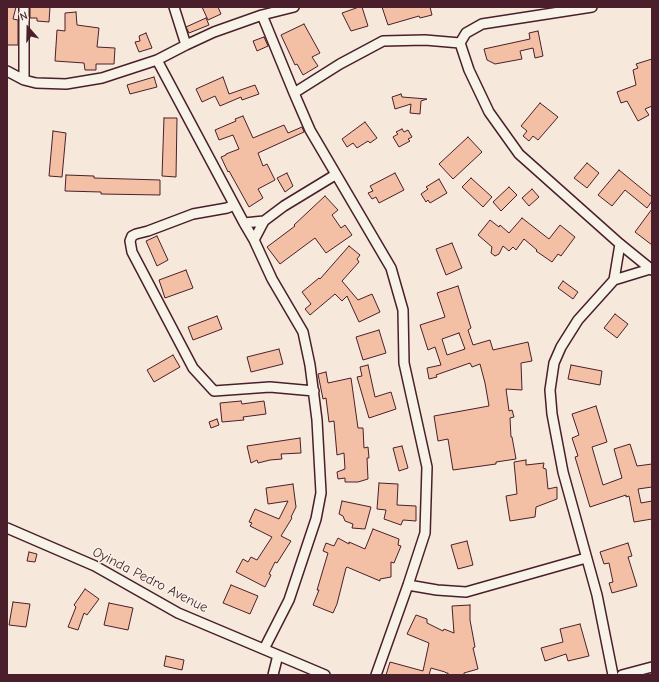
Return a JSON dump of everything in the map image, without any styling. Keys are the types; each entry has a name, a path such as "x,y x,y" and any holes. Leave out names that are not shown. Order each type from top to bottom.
{"street":[{"path":"24,7 24,80"},
{"path":"174,7 186,45"},
{"path":"7,71 24,80 36,83 66,84 102,78 157,60 214,32 262,15 294,7"},
{"path":"592,7 482,24 466,33 460,43 468,70 489,112 519,154 651,270"},
{"path":"262,15 310,130 335,175 391,268 403,310 404,363 427,467 425,533 376,675"},
{"path":"294,93 340,64 383,41 425,40 460,43"},
{"path":"157,60 254,240 272,279 303,332 310,365 317,420 321,493 316,519 288,600 264,649"},
{"path":"254,240 264,221 284,206 335,175"},
{"path":"234,205 227,208 193,214 136,234 132,236 130,241 132,252 194,368 214,391 270,387 314,391"},
{"path":"244,223 264,221"},
{"path":"613,675 597,596 563,472 552,414 550,390 554,363 562,347 578,320 614,280 620,244"},
{"path":"614,280 651,270"},
{"name":"Oyinda Pedro Avenue","path":"7,528 95,566 178,613 325,675"},
{"path":"408,585 436,590 466,592 586,558"},
{"path":"273,675 278,655"},
{"path":"622,675 652,667"}],"building":[{"path":"7,7 16,7 13,19 18,20 18,45 7,45"},
{"path":"30,7 50,7 49,22 37,21 37,18 30,18"},
{"path":"202,7 218,7 221,14 208,20"},
{"path":"362,7 368,26 351,31 342,13"},
{"path":"382,7 430,7 432,15 420,18 419,16 388,25"},
{"path":"76,12 77,25 99,28 97,47 115,48 114,64 96,64 96,70 85,70 84,63 55,61 57,30 65,31 65,13"},
{"path":"206,18 209,25 189,33 186,27"},
{"path":"304,24 320,53 312,57 318,66 303,75 297,64 295,65 281,35"},
{"path":"538,31 543,56 535,58 533,48 520,51 522,59 495,64 487,60 484,49 530,39 529,33"},
{"path":"146,33 152,48 139,52 135,42 140,41 139,36"},
{"path":"264,37 268,46 257,51 253,41"},
{"path":"652,59 652,106 645,109 649,115 638,121 627,101 621,103 617,92 636,85 633,70 638,68 636,64"},
{"path":"154,77 157,87 130,94 127,85"},
{"path":"223,77 229,94 255,85 259,94 242,100 241,97 220,106 215,96 202,102 196,89"},
{"path":"401,94 402,97 427,99 421,101 420,114 410,113 411,104 395,109 392,97"},
{"path":"540,103 558,117 538,140 533,136 529,141 523,136 527,131 521,126"},
{"path":"243,116 253,138 284,125 288,133 302,127 304,132 258,153 263,166 267,164 275,180 258,189 263,198 249,207 229,171 228,172 221,157 239,149 233,135 219,140 215,130 236,121 235,119"},
{"path":"164,118 177,118 176,177 162,176"},
{"path":"365,122 377,138 370,143 368,141 357,148 353,143 347,147 342,139"},
{"path":"402,129 404,132 408,130 412,137 408,139 410,141 399,147 393,137 398,134 396,132"},
{"path":"53,131 66,133 62,177 49,176"},
{"path":"468,137 482,152 453,179 439,164"},
{"path":"587,163 599,173 587,188 574,178"},
{"path":"619,170 652,197 652,201 647,208 625,190 612,206 598,195"},
{"path":"287,173 293,186 285,192 277,178"},
{"path":"395,173 404,190 379,203 376,197 372,199 368,193 373,191 370,186"},
{"path":"66,175 94,176 94,178 160,180 160,195 101,194 101,192 65,191"},
{"path":"471,178 492,197 483,207 462,187"},
{"path":"439,179 447,193 430,203 428,200 426,202 421,194 428,189 426,187"},
{"path":"509,187 517,195 501,211 493,202"},
{"path":"532,189 539,197 529,206 522,198"},
{"path":"325,196 338,210 332,215 341,228 345,225 352,235 326,253 315,238 280,264 267,247 295,226 294,225"},
{"path":"652,209 652,245 635,232"},
{"path":"522,218 549,239 560,225 575,237 561,256 558,254 552,262 536,251 537,250 524,239 516,250 513,247 509,251 503,246 499,254 495,256 491,253 492,247 478,235 490,220 499,227 500,225 509,233"},
{"path":"157,236 168,260 157,266 146,241"},
{"path":"452,243 462,268 446,275 436,249"},
{"path":"349,246 360,255 357,259 359,262 342,281 358,300 372,294 380,312 359,322 347,296 342,301 335,294 310,315 305,309 311,304 302,292 319,278 320,279"},
{"path":"186,270 193,288 165,298 159,280"},
{"path":"563,281 578,292 573,299 558,288"},
{"path":"458,286 471,328 468,330 473,345 490,340 493,350 528,342 532,361 521,363 522,390 506,389 509,411 512,410 514,417 510,418 511,437 516,459 496,462 496,464 453,470 448,439 438,441 434,416 489,406 480,364 472,367 470,363 429,379 427,368 441,365 435,347 428,350 420,325 445,317 437,293","holes":["459,333 465,349 447,355 442,339"]},
{"path":"615,314 628,324 617,338 604,328"},
{"path":"217,316 222,329 193,340 188,327"},
{"path":"379,330 386,353 363,360 356,337"},
{"path":"279,349 283,364 251,372 247,357"},
{"path":"173,355 180,367 154,382 147,370"},
{"path":"368,365 375,397 391,392 396,409 369,418 357,377 362,376 360,367"},
{"path":"571,365 602,371 600,385 568,379"},
{"path":"326,372 328,383 351,378 358,428 363,428 364,448 368,447 368,479 358,482 345,482 345,478 338,479 337,472 345,469 344,453 337,455 334,421 329,422 326,398 323,399 318,374"},
{"path":"241,401 242,404 264,401 266,414 243,417 244,420 222,422 220,403"},
{"path":"596,406 607,442 592,447 603,485 622,478 614,449 630,444 637,466 652,464 652,487 638,489 641,503 652,501 652,519 634,522 629,496 626,497 626,495 590,507 575,457 578,456 572,438 579,435 572,414"},
{"path":"217,419 219,425 211,428 209,422"},
{"path":"300,438 301,453 281,454 282,459 258,463 257,460 251,463 247,446"},
{"path":"402,446 408,468 399,471 393,448"},
{"path":"526,460 526,465 544,463 543,468 546,469 548,489 557,487 557,499 536,507 535,517 510,521 506,496 517,494 514,462"},
{"path":"379,483 398,484 397,505 416,506 416,521 403,520 401,525 384,519 386,510 377,509"},
{"path":"293,484 296,507 291,517 292,518 281,536 291,541 277,563 275,562 265,587 236,572 243,559 248,562 251,557 257,560 272,537 250,526 252,523 249,522 255,509 279,519 288,501 268,504 266,488"},
{"path":"342,501 371,507 365,529 352,528 353,524 345,521 343,516 339,514"},
{"path":"373,529 399,539 398,545 401,546 394,563 391,562 391,577 380,579 380,581 347,567 337,604 333,613 313,605 319,590 317,590 328,553 323,551 326,543 334,546 338,538 349,544 349,542 365,549"},
{"path":"467,541 473,565 458,569 451,545"},
{"path":"628,543 632,556 628,557 637,586 612,593 609,583 613,582 609,563 604,564 600,552"},
{"path":"29,552 37,554 35,562 27,561"},
{"path":"231,585 258,596 250,614 223,603"},
{"path":"85,589 99,599 87,615 84,613 78,630 68,627 76,607 74,605"},
{"path":"13,602 30,604 26,627 9,625"},
{"path":"109,603 133,608 128,630 104,625"},
{"path":"470,605 470,620 475,647 473,648 478,669 464,673 464,675 448,675 448,673 431,668 429,675 386,675 390,662 423,671 429,643 407,634 416,615 427,619 427,623 443,631 444,629 454,633 452,606"},
{"path":"580,624 589,656 568,661 566,654 545,661 541,648 563,642 560,629"},
{"path":"166,656 184,660 182,670 164,666"}]}
